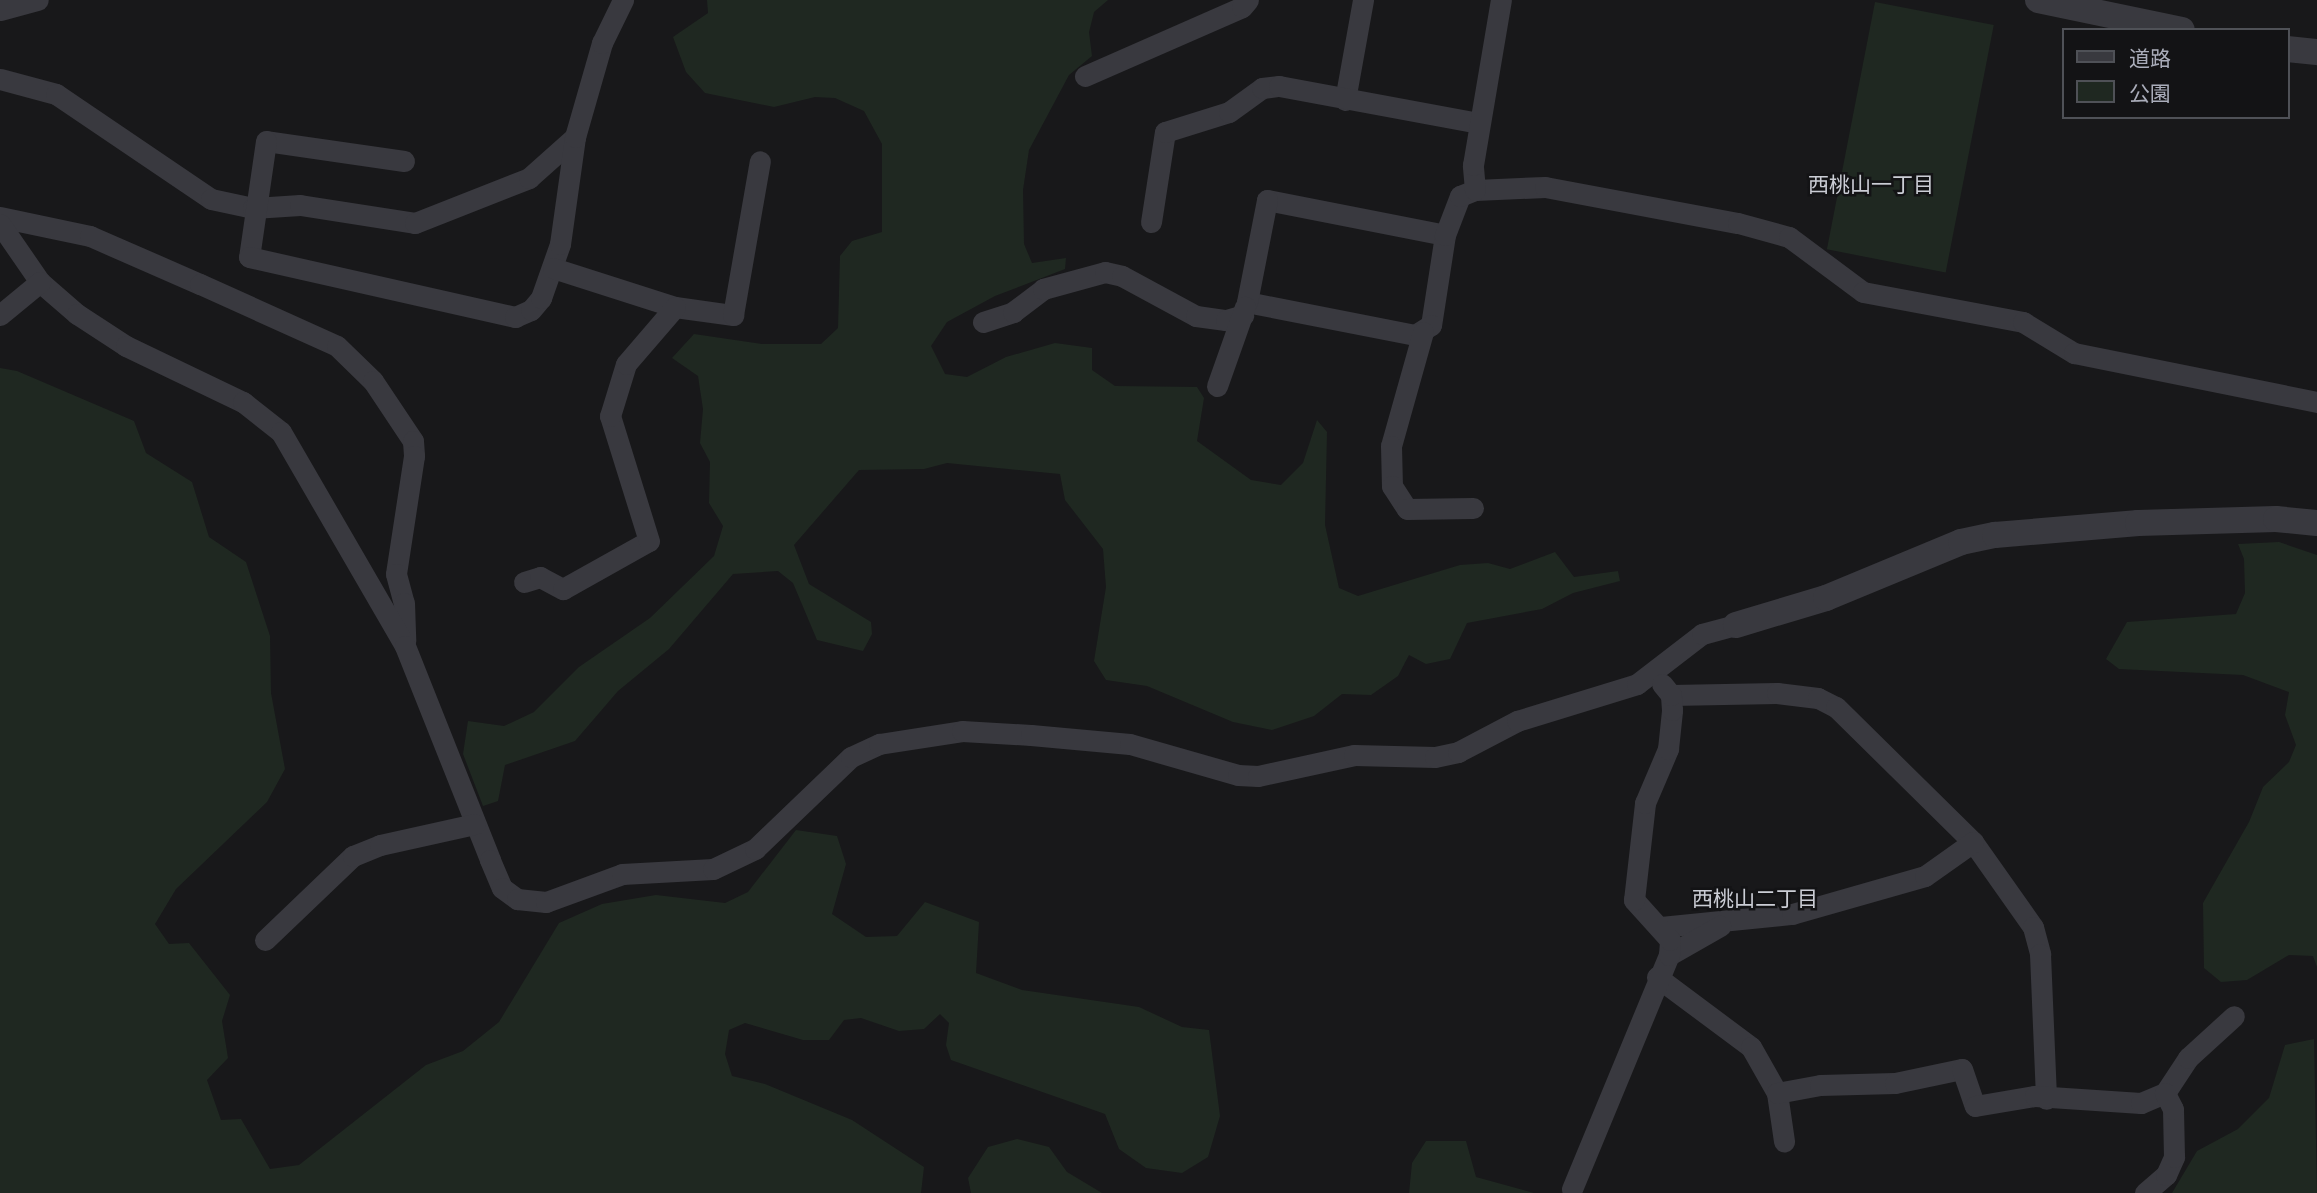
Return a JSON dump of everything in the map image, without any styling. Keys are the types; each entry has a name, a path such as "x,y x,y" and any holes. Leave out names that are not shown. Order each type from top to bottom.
{"street":[{"path":"0,10 38,0"},
{"path":"404,161 266,141 253,208 249,257 515,317 531,310 541,298 560,244 576,137 602,43 623,0"},
{"path":"1085,76 1242,7 1248,0"},
{"path":"1345,100 1363,0"},
{"path":"1475,190 1473,165 1501,0"},
{"path":"2038,0 2088,5 2174,28"},
{"path":"2289,49 2317,52"},
{"path":"0,79 56,94 211,200 253,208 300,205 415,223 529,178 576,137"},
{"path":"1151,222 1165,132 1229,112 1262,88 1279,86 1479,123"},
{"path":"552,268 675,307 733,315 760,161"},
{"path":"984,322 1013,312 1043,289 1105,272 1122,276 1196,316 1226,320 1245,308 1415,335 1431,325 1446,235 1460,196 1475,190 1545,187 1738,223 1788,237 1863,292 2023,322 2074,353 2317,402"},
{"path":"1217,386 1245,308 1267,200 1446,235"},
{"path":"0,217 90,236 200,284 337,346 373,381 413,440 413,465 396,574 404,603 405,646"},
{"path":"0,224 40,282 102,331 243,402 281,432 405,646 502,888 517,899 546,902 622,874 713,869 755,849 851,757 879,744 962,731 1031,735 1130,744 1238,775 1258,776 1354,755 1436,757 1458,752 1517,722 1614,694 1648,675 1702,634 1826,598 1961,542 1995,535 2138,523 2276,519 2317,523"},
{"path":"0,315 40,282"},
{"path":"524,582 540,577 563,589 649,541 610,416 626,364 675,307"},
{"path":"1423,332 1391,446 1392,486 1408,509 1473,508"},
{"path":"1648,675 1671,695 1798,694 1827,702 1973,842 2024,912 2038,945 2046,1099"},
{"path":"1572,1189 1637,1039 1657,977 1669,955 1670,940 1634,900 1646,803 1668,749 1671,695"},
{"path":"265,940 353,856 380,845 475,824"},
{"path":"1661,927 1792,914 1925,876 1973,842"},
{"path":"1669,955 1737,918"},
{"path":"1657,977 1751,1046 1777,1093 1784,1141"},
{"path":"1777,1093 1820,1085 1895,1083 1962,1069 1975,1106 2035,1096 2046,1099 2141,1103 2165,1093 2188,1058 2234,1016"},
{"path":"2145,1193 2166,1175 2174,1157 2173,1109 2165,1093"}],"green space":[{"path":"707,0 1108,0 1094,12 1089,32 1092,56 1069,75 1029,150 1023,190 1024,244 1032,263 1066,258 1065,269 995,296 947,322 931,346 945,374 967,377 1006,357 1055,343 1092,348 1092,370 1115,386 1197,387 1204,398 1197,441 1251,480 1281,485 1303,463 1317,420 1327,432 1325,525 1339,588 1358,596 1460,565 1488,563 1510,569 1555,552 1574,577 1618,571 1620,581 1573,593 1542,609 1467,623 1450,659 1426,664 1409,655 1398,676 1371,695 1342,694 1314,716 1272,730 1233,722 1147,686 1106,680 1094,661 1106,587 1103,549 1065,500 1060,474 947,463 924,469 859,470 794,545 809,584 871,622 872,634 863,651 817,640 793,583 778,571 733,574 669,649 618,691 575,741 505,765 498,801 483,806 463,754 468,721 504,726 534,712 579,667 650,618 714,556 723,526 709,503 710,462 700,443 703,409 698,376 672,358 694,334 762,344 821,344 838,328 840,256 852,241 882,232 882,144 864,111 835,98 815,97 774,107 705,93 686,72 673,37 708,13"},
{"path":"1875,2 1994,25 1946,272 1827,249"},
{"path":"0,368 17,371 134,421 146,453 192,482 209,537 246,562 270,636 271,693 285,769 267,802 176,889 155,924 169,944 189,943 230,995 222,1021 228,1058 207,1080 221,1120 241,1119 270,1169 299,1165 426,1065 463,1051 499,1022 559,923 602,904 656,895 725,903 748,892 796,830 837,836 846,864 832,914 866,937 897,936 925,902 979,922 976,973 1022,990 1139,1007 1182,1027 1209,1030 1220,1116 1208,1157 1182,1173 1146,1168 1119,1149 1105,1114 951,1060 946,1045 949,1023 940,1014 924,1029 899,1031 861,1018 844,1020 829,1040 803,1040 745,1023 729,1030 725,1054 732,1076 765,1084 852,1120 924,1167 921,1193 0,1193"},
{"path":"2279,542 2317,555 2317,967 2313,956 2289,955 2247,980 2221,982 2204,968 2203,903 2249,822 2263,787 2289,762 2296,745 2285,715 2289,692 2243,675 2119,669 2106,659 2127,622 2236,614 2245,593 2244,559 2238,544"},
{"path":"2314,1039 2317,1193 2172,1193 2197,1151 2238,1129 2269,1098 2285,1045"},
{"path":"1017,1139 1049,1147 1067,1172 1102,1193 971,1193 968,1178 988,1147"},
{"path":"1426,1141 1466,1141 1476,1177 1534,1193 1409,1193 1412,1163"}],"district":[{"name":"西桃山一丁目","path":"1871,185"},
{"name":"西桃山二丁目","path":"1755,899"}]}
